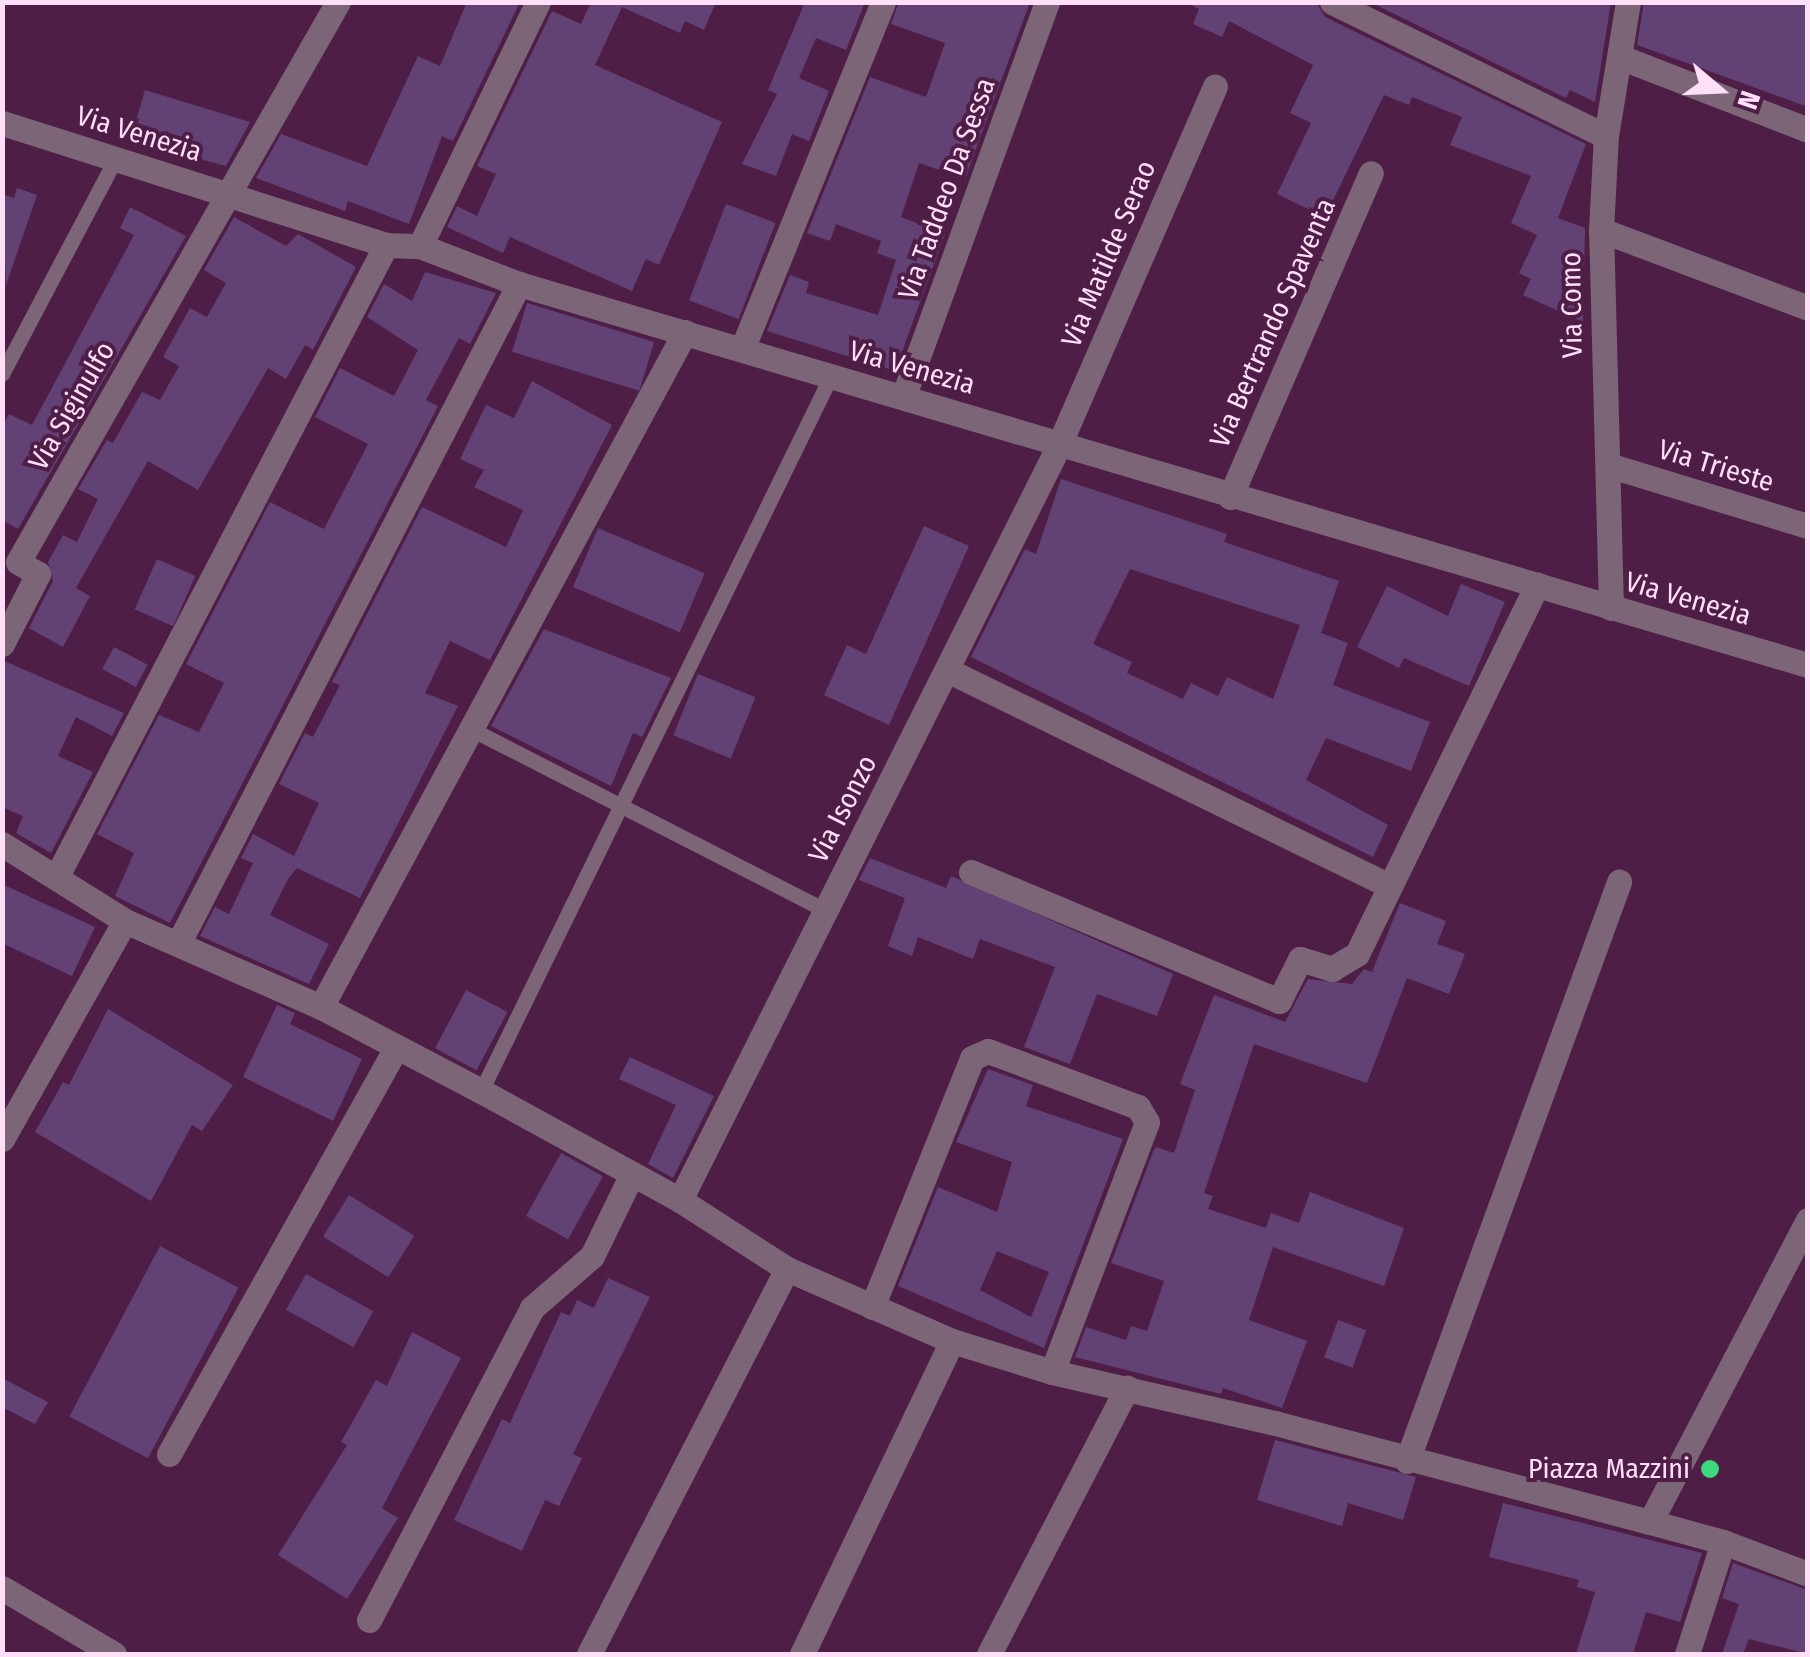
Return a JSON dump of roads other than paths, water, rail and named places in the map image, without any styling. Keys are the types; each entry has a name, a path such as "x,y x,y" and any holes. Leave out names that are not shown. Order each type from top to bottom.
{"street":[{"path":"228,192 338,2"},
{"path":"420,246 538,2"},
{"path":"744,346 883,2"},
{"name":"Via Taddeo Da Sessa","path":"904,395 1047,2"},
{"path":"1332,2 1606,136"},
{"name":"Via Como","path":"1611,608 1601,230 1606,136 1628,2"},
{"path":"1620,57 1808,130"},
{"name":"Via Matilde Serao","path":"1059,445 1215,86"},
{"name":"Via Venezia","path":"2,123 386,245 420,246 519,284 744,346 1230,497 1808,665"},
{"name":"Via Bertrando Spaventa","path":"1230,497 1371,173"},
{"name":"Via Siginulfo","path":"2,644 38,574 18,562 228,192"},
{"path":"1601,230 1808,308"},
{"path":"57,876 386,245"},
{"path":"178,944 519,284"},
{"path":"321,1008 684,332"},
{"name":"Via Isonzo","path":"680,1200 1059,445"},
{"name":"Via Trieste","path":"1608,465 1808,526"},
{"path":"971,872 1279,1002 1300,959 1332,969 1357,954 1537,585"},
{"path":"946,670 1390,886"},
{"path":"2,844 125,921 321,1008 482,1091 680,1200 787,1268 952,1341 1052,1372 1650,1522 1723,1542 1808,1574"},
{"path":"1407,1461 1619,882"},
{"path":"2,1139 125,921"},
{"path":"169,1454 396,1048"},
{"path":"872,1307 972,1058 988,1051 1138,1107 1147,1122 1052,1372"},
{"path":"370,1620 532,1308 592,1256 632,1174"},
{"path":"1650,1522 1706,1408 1808,1220"},
{"path":"589,1654 787,1268"},
{"path":"802,1654 952,1341"},
{"path":"989,1654 1127,1388"},
{"path":"1687,1654 1723,1542"},
{"path":"2,1588 114,1654"}],"lane":[{"path":"2,374 116,158"},
{"path":"482,1091 831,376"},
{"path":"471,729 826,911"}],"place":[{"name":"Piazza Mazzini","path":"1710,1469"}]}
